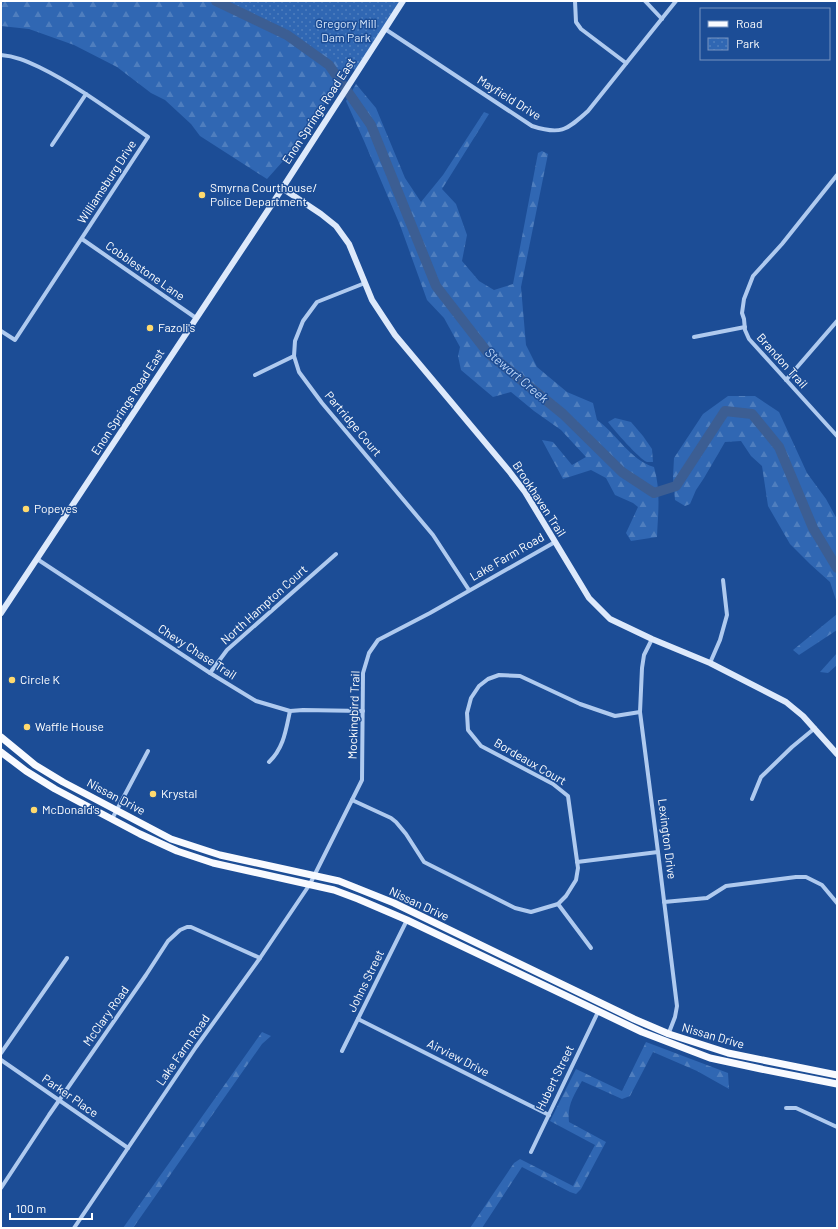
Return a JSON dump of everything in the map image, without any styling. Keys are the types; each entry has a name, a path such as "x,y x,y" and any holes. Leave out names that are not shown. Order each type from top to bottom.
{"main road":[{"name":"Nissan Drive","path":"1,737 36,765 63,782 176,841 220,855 339,882 394,903 634,1019 669,1034 728,1053 837,1075"},
{"name":"Nissan Drive","path":"1,752 26,771 49,785 112,819 177,851 213,864 310,884 334,890 358,899 407,920 642,1032 710,1058 837,1084"}],"street":[{"name":"Enon Springs Road East","path":"1,613 282,188 403,1"},
{"path":"575,1 576,22 581,29 626,64"},
{"path":"645,1 662,19"},
{"name":"Mayfield Drive","path":"385,29 532,126 553,131 564,129 574,124 588,111 676,1"},
{"name":"Williamsburg Drive","path":"1,55 9,55 22,59 62,78 148,137 82,240 15,340 1,331"},
{"path":"52,145 86,94"},
{"name":"Brandon Trail","path":"837,175 782,244 753,276 744,299 742,313 749,339 837,436"},
{"name":"Brookhaven Trail","path":"282,188 336,226 349,244 372,300 394,335 509,471 524,492 589,598 610,619 652,639 710,663 786,702 815,728 837,754"},
{"name":"Cobblestone Lane","path":"82,240 196,318"},
{"name":"Partridge Court","path":"365,283 318,302 303,321 295,340 294,356 299,372 322,403 433,535 469,590"},
{"path":"786,380 837,320"},
{"path":"694,337 745,327"},
{"path":"255,375 294,356"},
{"name":"Lake Farm Road","path":"469,590 555,542"},
{"name":"North Hampton Court","path":"210,673 228,650 336,554"},
{"name":"Chevy Chase Trail","path":"37,559 210,673 256,701 290,711 363,711"},
{"path":"710,663 720,640 727,615 723,580"},
{"name":"Mockingbird Trail","path":"310,884 362,780 364,673 369,653 378,640 469,590"},
{"name":"Lexington Drive","path":"652,639 644,655 640,712 676,1006 675,1017 665,1041"},
{"name":"Bordeaux Court","path":"558,904 566,896 576,880 578,868 568,796 553,784 481,746 468,730 467,713 471,698 479,686 499,675 520,676 580,704 615,716 640,712"},
{"path":"269,762 274,758 284,740 290,711"},
{"path":"752,799 762,777 789,750 815,728"},
{"path":"112,819 148,751"},
{"path":"352,800 391,818 396,822 406,834 424,862 515,908 531,912 558,904 591,948"},
{"path":"577,862 658,852"},
{"path":"664,902 707,898 726,886 806,877 822,885 837,903"},
{"name":"Lake Farm Road","path":"74,1228 196,1047 260,958 310,884"},
{"name":"Johns Street","path":"342,1051 407,920"},
{"name":"McClary Road","path":"1,1188 168,941 180,930 187,926 191,927 260,958"},
{"path":"1,1053 67,958"},
{"name":"Hubert Street","path":"531,1152 598,1012"},
{"name":"Airview Drive","path":"358,1019 549,1115"},
{"name":"Parker Place","path":"1,1060 128,1148"},
{"path":"786,1108 796,1108 837,1127"}],"green space":[{"path":"1,1 395,1 292,151 267,179 200,136 191,124 165,100 151,93 117,67 74,45 29,29 1,26"},
{"name":"Gregory Mill Dam Park","path":"223,1 403,1 357,71"},
{"path":"356,84 376,108 405,178 421,202 443,175 484,112 489,114 442,189 456,204 467,235 462,261 479,281 494,290 513,284 538,153 542,151 548,154 521,287 526,345 537,367 567,392 593,403 597,420 638,459 645,464 654,467 658,485 657,537 631,541 626,533 638,507 633,503 615,495 606,478 591,470 563,479 542,440 553,442 572,465 586,457 561,430 534,411 511,392 493,397 461,370 458,356 460,347 444,318 427,300 400,225 346,101"},
{"path":"728,396 755,396 779,412 807,473 826,499 837,519 837,603 830,582 790,544 768,506 762,466 751,456 741,441 725,442 696,490 690,504 685,506 675,500 673,477 674,458 703,414"},
{"path":"615,418 631,422 652,449 653,462 643,460 608,422"},
{"path":"837,614 837,630 799,655 793,650"},
{"path":"837,653 837,665 828,673 820,672"},
{"path":"262,1032 271,1036 262,1044 133,1228 123,1228"},
{"path":"646,1042 728,1073 729,1089 697,1071 653,1052 630,1096 622,1099 582,1081 570,1105 569,1122 606,1142 581,1189 576,1194 570,1192 522,1167 482,1228 470,1228 514,1163 520,1159 573,1186 595,1145 550,1121 576,1069 622,1091"}],"waterway":[{"name":"Stewart Creek","path":"216,1 287,35 329,65 371,125 436,286 488,353 563,414 622,472 654,493 676,486 725,411 752,414 779,447 813,528 837,568"}],"place":[{"name":"Smyrna Courthouse/ Police Department","path":"202,195"},
{"name":"Fazoli's","path":"150,328"},
{"name":"Popeyes","path":"26,509"},
{"name":"Circle K","path":"12,680"},
{"name":"Waffle House","path":"27,727"},
{"name":"Krystal","path":"153,794"},
{"name":"McDonald's","path":"34,810"}]}
